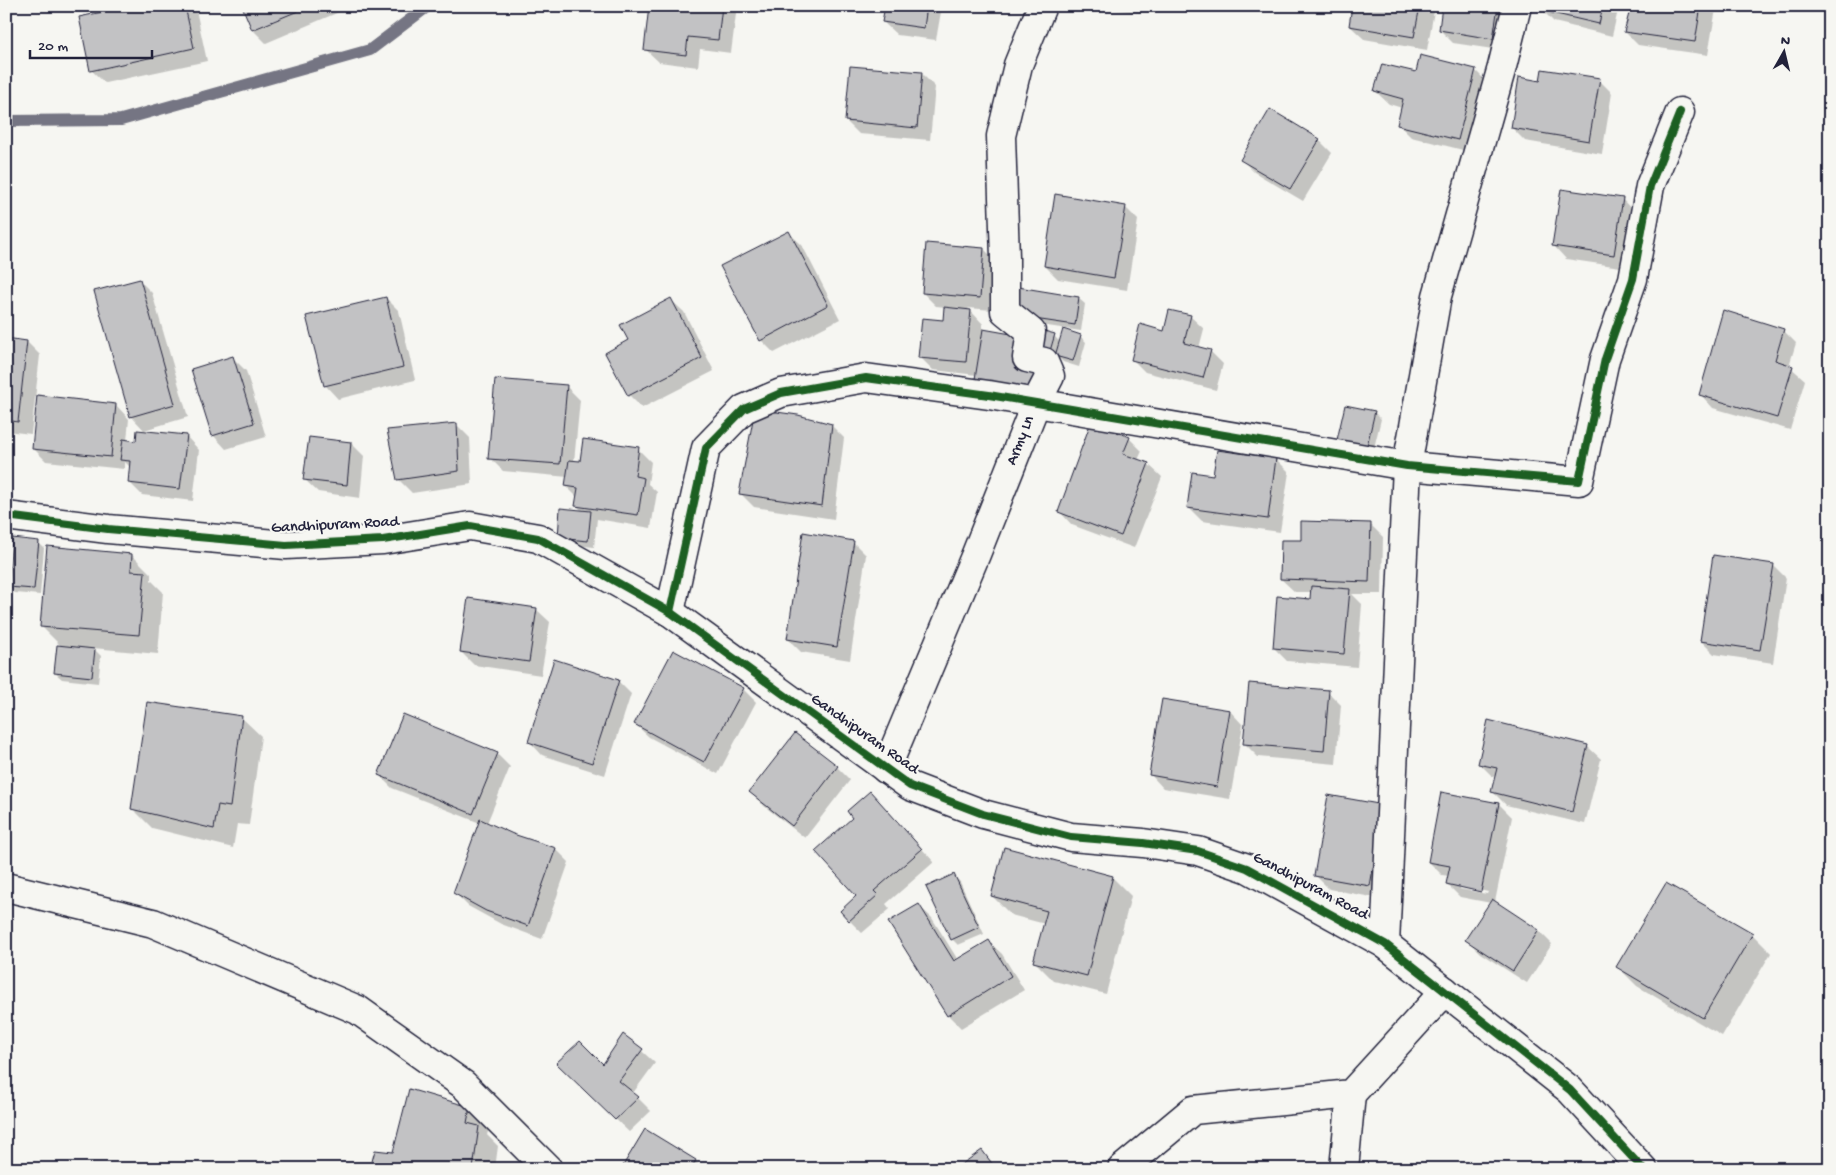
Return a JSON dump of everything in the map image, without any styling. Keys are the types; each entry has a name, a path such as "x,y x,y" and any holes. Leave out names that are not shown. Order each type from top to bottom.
{"street":[{"name":"Army Ln","path":"886,769 976,554 1036,403 1050,376 1044,362 1027,358 1031,332 1005,311 1005,258 1000,136 1018,65 1042,6"},
{"path":"1385,944 1407,466 1437,296 1499,77 1517,6"},
{"path":"670,612 706,448 744,410 781,393 866,378 1036,403 1407,466 1579,481 1605,359 1633,279 1650,186 1680,112"},
{"name":"Gandhipuram Road","path":"6,516 108,529 286,545 383,540 470,526 538,538 670,612 910,786 983,814 1071,837 1144,843 1198,851 1247,868 1385,944 1570,1090 1643,1169"},
{"path":"6,887 153,923 358,1010 464,1085 548,1169"},
{"path":"1344,1169 1351,1094 1445,991"},
{"path":"1122,1169 1193,1110 1351,1094"}],"building":[{"path":"130,6 185,6 194,48 90,71 79,17"},
{"path":"242,6 310,6 252,30"},
{"path":"649,6 722,6 718,40 688,37 686,55 644,50"},
{"path":"885,6 927,6 924,28 882,22"},
{"path":"1352,6 1420,6 1414,37 1349,26"},
{"path":"1442,6 1498,6 1493,39 1439,30"},
{"path":"1540,6 1603,6 1599,24 1539,10"},
{"path":"1631,6 1701,6 1695,42 1624,32"},
{"path":"1420,55 1476,69 1458,140 1397,125 1403,99 1374,91 1382,64 1416,72"},
{"path":"850,66 922,72 917,128 845,121"},
{"path":"1542,69 1600,78 1589,141 1511,128 1519,77 1540,81"},
{"path":"1270,109 1320,139 1290,189 1240,160"},
{"path":"1561,189 1623,198 1614,255 1552,246"},
{"path":"1055,194 1126,206 1114,278 1044,266"},
{"path":"789,231 828,305 760,341 720,266"},
{"path":"926,243 984,248 980,298 922,293"},
{"path":"140,279 175,404 130,417 94,291"},
{"path":"1018,287 1079,297 1075,325 1014,316"},
{"path":"386,297 403,367 324,386 306,316"},
{"path":"671,298 702,358 628,396 605,353 628,340 620,325"},
{"path":"944,307 971,310 966,362 918,358 922,318 943,320"},
{"path":"1169,310 1191,315 1184,343 1211,350 1203,378 1131,360 1140,324 1164,331"},
{"path":"1723,310 1784,329 1775,360 1793,366 1777,418 1699,395"},
{"path":"983,329 1028,337 1042,363 1037,390 975,379"},
{"path":"1037,329 1055,334 1047,361 1028,355"},
{"path":"1063,329 1081,335 1073,361 1055,356"},
{"path":"6,338 27,341 18,422 6,420"},
{"path":"233,356 254,423 212,436 191,369"},
{"path":"495,379 567,385 560,464 488,459"},
{"path":"37,395 116,404 111,457 32,449"},
{"path":"1345,405 1375,411 1367,446 1337,440"},
{"path":"755,409 798,415 832,424 822,506 739,494"},
{"path":"1091,422 1130,437 1123,454 1149,463 1121,536 1058,512"},
{"path":"457,423 459,471 397,480 387,430"},
{"path":"137,430 187,435 180,489 128,483 130,461 120,460 123,439 136,441"},
{"path":"309,437 351,442 347,485 303,480"},
{"path":"583,439 639,447 635,476 644,478 638,515 575,506 578,488 565,486 569,460 580,461"},
{"path":"1217,450 1276,458 1268,519 1187,508 1192,472 1213,475"},
{"path":"560,508 591,511 588,541 558,538"},
{"path":"1301,521 1371,523 1369,582 1280,579 1281,540 1301,540"},
{"path":"803,532 854,541 837,647 787,639"},
{"path":"12,538 39,541 34,589 8,587"},
{"path":"47,546 132,554 131,571 145,572 139,635 40,627"},
{"path":"1713,555 1774,564 1760,650 1700,641"},
{"path":"1311,586 1350,589 1344,654 1273,648 1277,596 1310,599"},
{"path":"468,598 537,608 529,662 460,652"},
{"path":"57,645 95,649 92,677 54,673"},
{"path":"673,650 744,688 704,762 634,724"},
{"path":"554,659 619,680 592,763 528,742"},
{"path":"1249,683 1329,690 1324,751 1243,744"},
{"path":"1162,699 1230,710 1217,787 1149,775"},
{"path":"147,702 242,716 230,807 218,805 214,829 131,809"},
{"path":"403,714 498,753 473,814 378,775"},
{"path":"1488,720 1588,745 1572,812 1491,792 1497,768 1478,764"},
{"path":"795,733 838,766 792,826 749,792"},
{"path":"870,791 922,849 874,891 878,895 849,921 840,911 856,896 815,851 852,818 847,811"},
{"path":"1441,792 1499,803 1481,892 1446,884 1450,866 1428,862"},
{"path":"1328,795 1384,805 1370,886 1314,876"},
{"path":"480,819 513,834 556,848 528,926 486,911 453,893"},
{"path":"1004,847 1113,876 1087,976 1033,962 1047,911 991,896"},
{"path":"954,874 979,927 951,940 926,887"},
{"path":"1666,883 1753,933 1703,1018 1616,967"},
{"path":"1492,899 1539,930 1513,971 1465,940"},
{"path":"919,904 954,961 989,940 1011,976 947,1016 888,922"},
{"path":"623,1034 643,1049 619,1081 639,1097 615,1120 556,1063 580,1041 603,1064"},
{"path":"409,1089 470,1107 467,1123 479,1126 473,1169 370,1169 375,1150 393,1152"},
{"path":"645,1129 696,1160 691,1169 621,1169"},
{"path":"982,1150 996,1169 955,1169"}],"waterway":[{"path":"6,121 121,120 370,50 428,6"}],"cycle path":[{"path":"670,612 706,448 744,409 781,393 866,378 989,395 1407,466 1579,481 1605,359 1633,279 1650,186 1680,112"},
{"path":"6,516 108,529 286,545 383,540 470,526 538,538 670,612 910,786 983,814 1071,837 1143,843 1198,851 1247,868 1385,944 1570,1090 1643,1169"}]}
